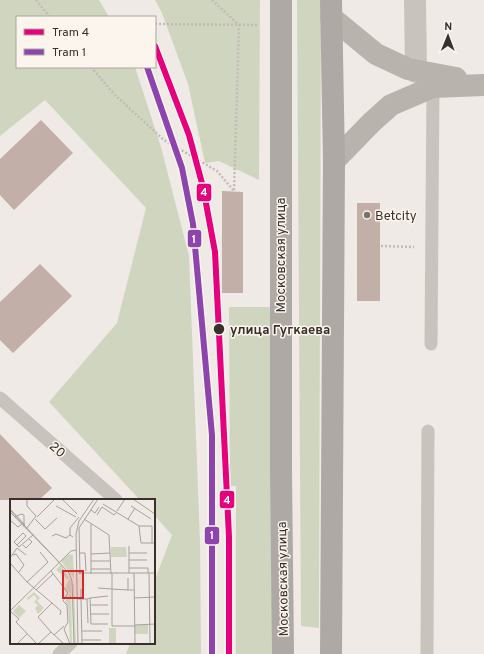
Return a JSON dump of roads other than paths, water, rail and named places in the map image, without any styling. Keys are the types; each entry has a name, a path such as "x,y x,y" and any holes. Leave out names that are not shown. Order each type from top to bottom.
{"highway":[{"name":"Московская улица","path":"281,0 281,471 283,654"},
{"path":"331,8 334,161 331,654"}],"street":[{"path":"415,0 416,72"},
{"path":"331,8 376,54 416,72 484,84"},
{"path":"334,161 391,105 433,87 484,84"}],"lane":[{"path":"431,344 433,87"},
{"name":"20","path":"0,398 115,499"},
{"path":"427,654 428,431"},
{"path":"59,654 70,644"}],"tram line":[{"name":"4","path":"156,49 189,135 203,187 215,252 229,537 229,654"},
{"name":"1","path":"147,68 182,168 193,224 212,435 212,654"}],"place":[{"name":"Betcity","path":"367,215"},
{"name":"улица Гугкаева","path":"219,329"}]}
